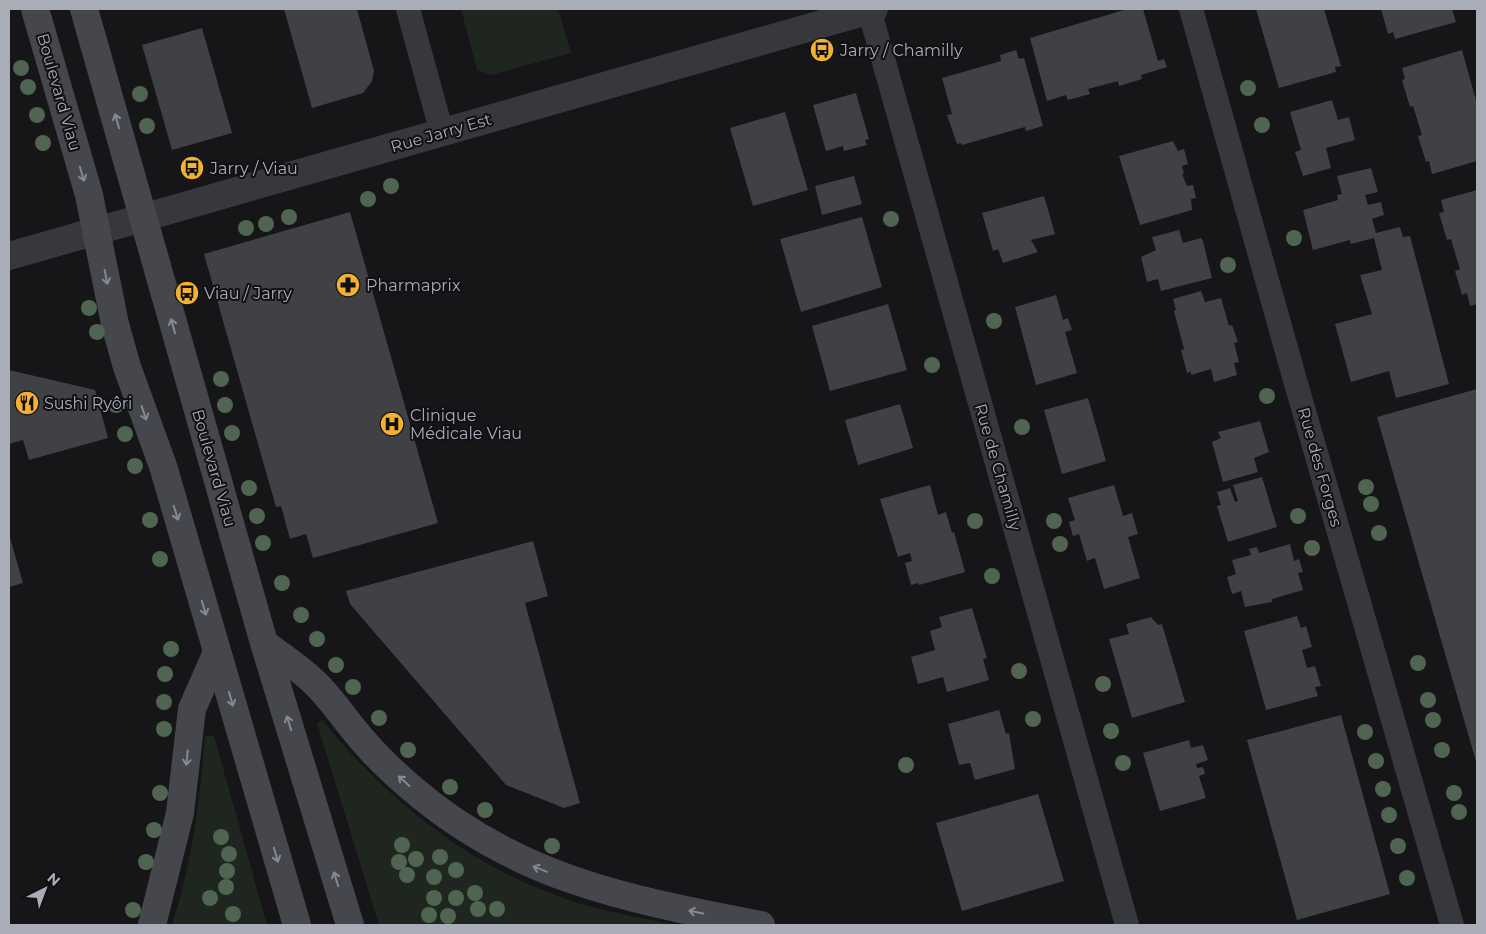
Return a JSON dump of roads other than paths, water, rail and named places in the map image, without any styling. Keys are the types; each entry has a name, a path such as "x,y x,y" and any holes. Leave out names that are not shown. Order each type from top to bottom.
{"main road":[{"name":"Boulevard Viau","path":"36,9 97,230 115,324 162,466 297,925"},
{"name":"Boulevard Viau","path":"84,9 264,643 350,925"},
{"path":"264,643 315,682 366,744 411,788 445,814 497,848 531,865 590,888 761,925"},
{"path":"152,925 180,813 192,709 218,652"}],"street":[{"path":"408,9 442,133"},
{"name":"Rue Jarry Est","path":"9,256 97,230 144,219 871,9"},
{"name":"Rue de Chamilly","path":"871,9 1127,925"},
{"name":"Rue des Forges","path":"1191,9 1293,373 1452,925"}],"place":[{"name":"Jarry / Chamilly","path":"822,50"},
{"name":"Jarry / Viau","path":"192,168"},
{"name":"Pharmaprix","path":"348,285"},
{"name":"Viau / Jarry","path":"187,293"},
{"name":"Sushi Ryôri","path":"27,403"},
{"name":"Clinique Médicale Viau","path":"392,424"}]}
